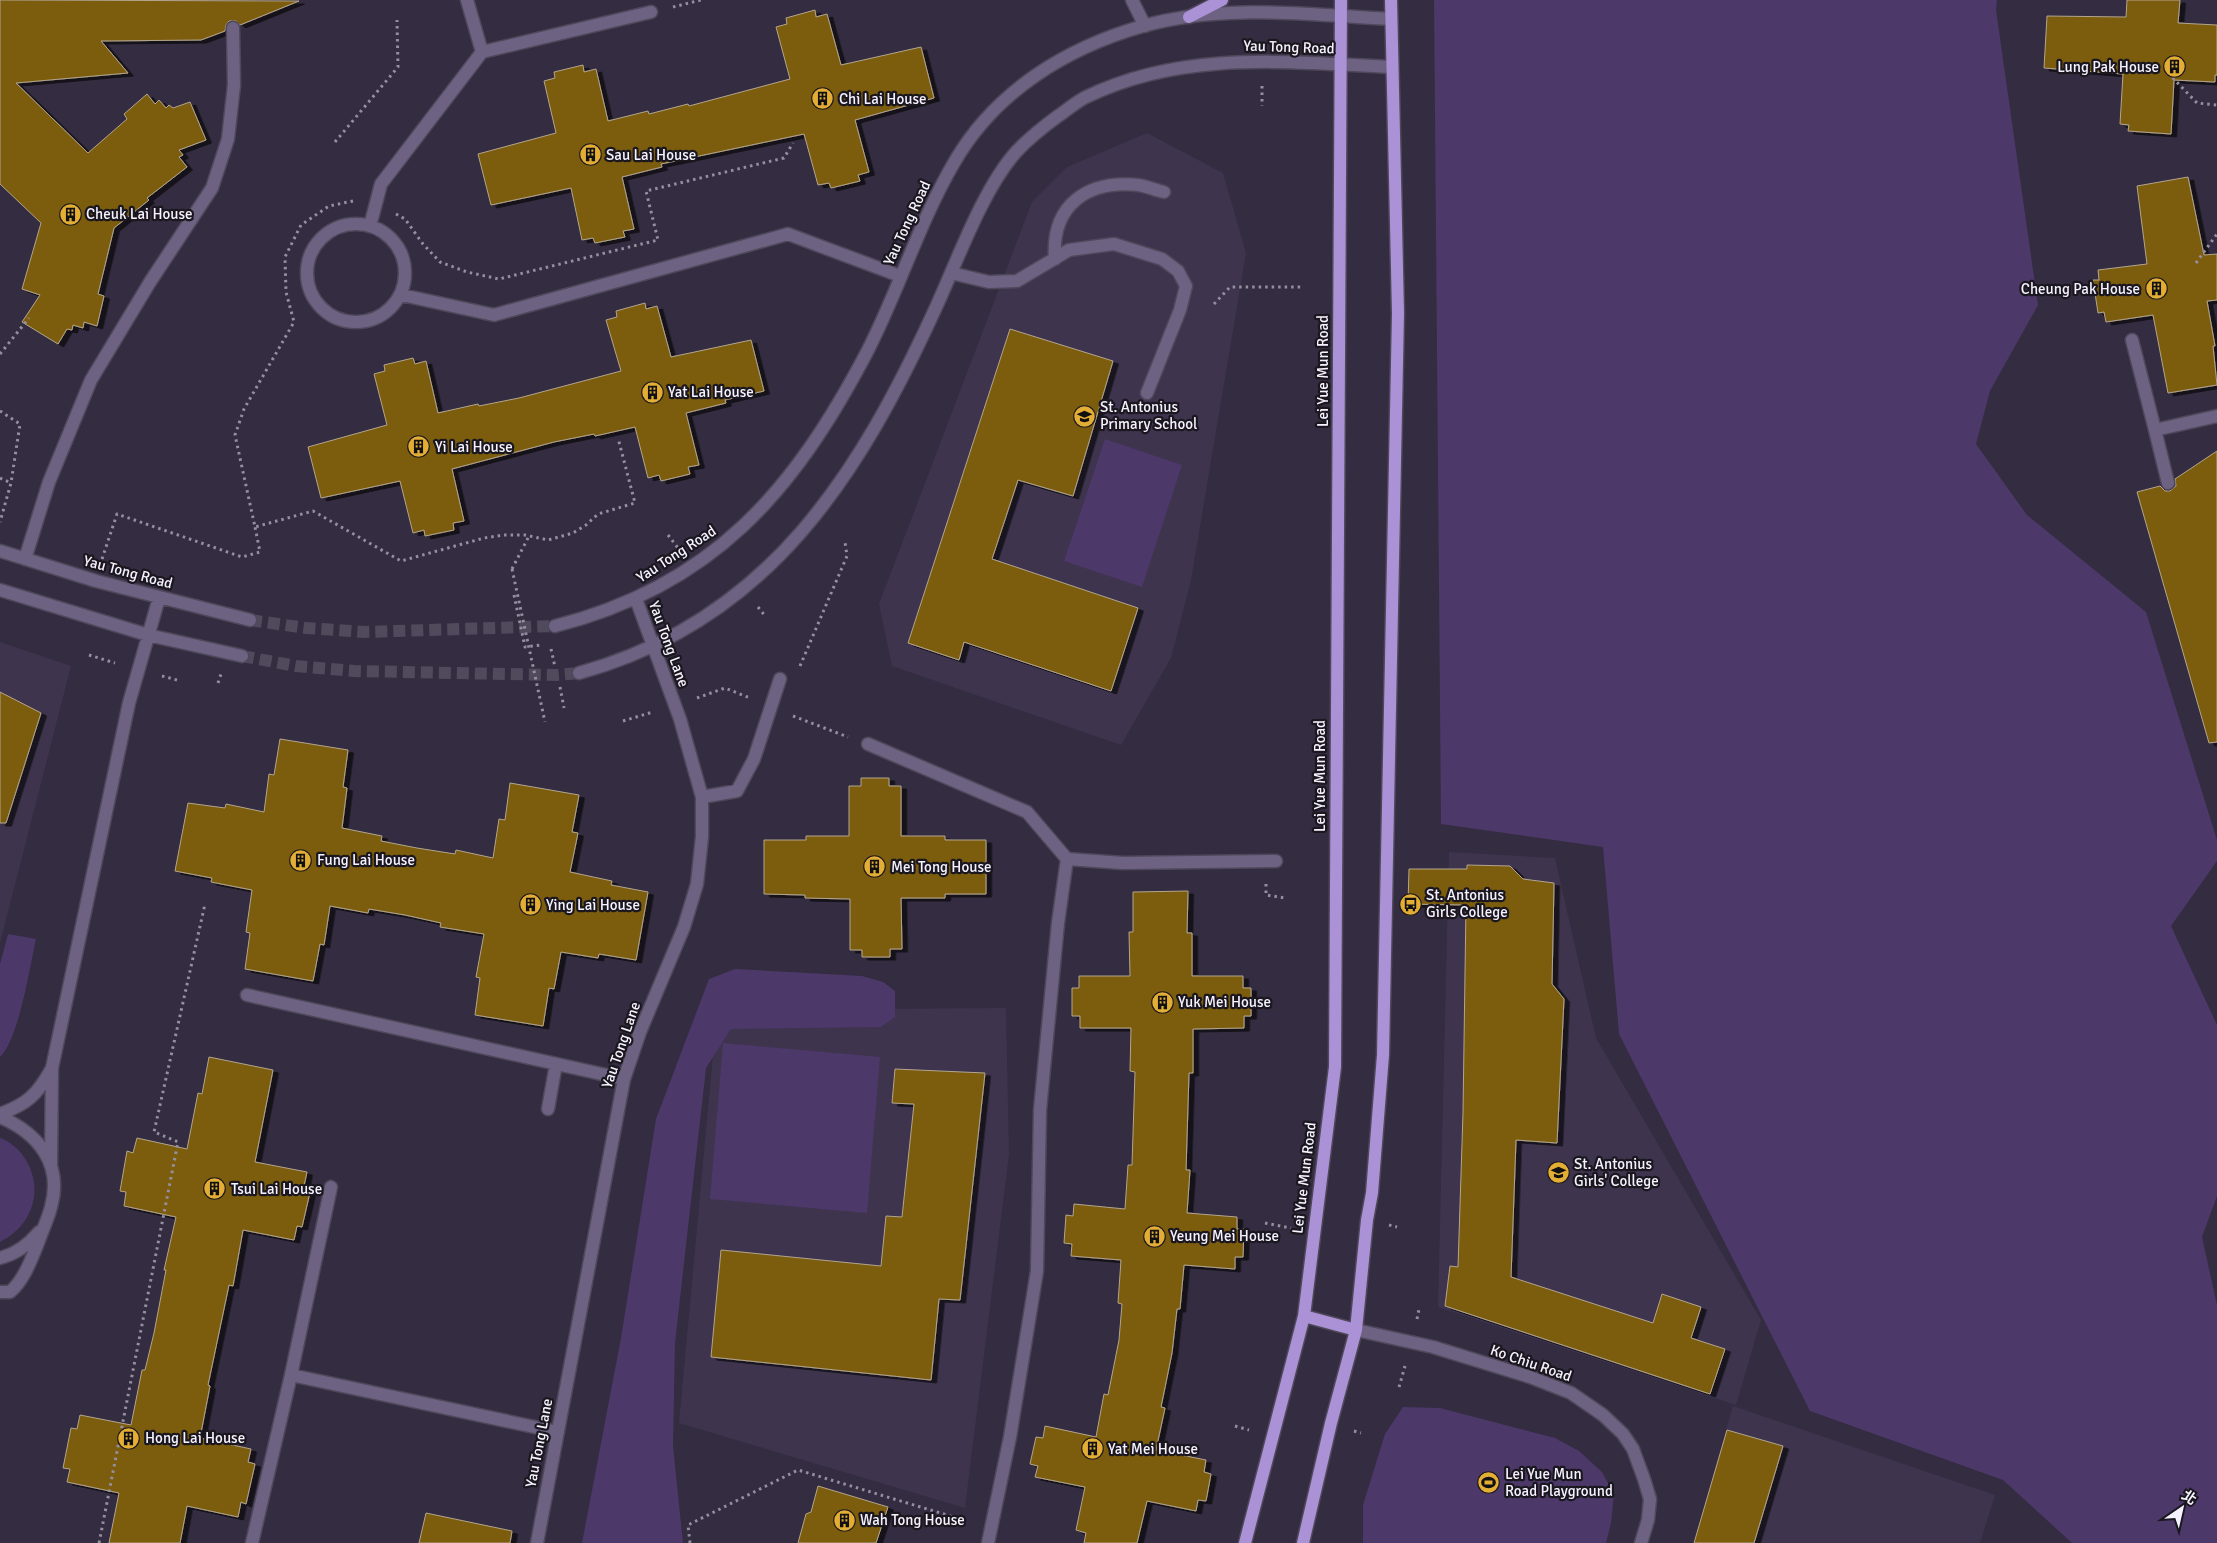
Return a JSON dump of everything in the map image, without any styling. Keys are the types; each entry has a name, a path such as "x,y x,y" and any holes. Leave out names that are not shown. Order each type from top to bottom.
{"main road":[{"path":"1189,17 1222,0"},
{"name":"Lei Yue Mun Road","path":"1245,1543 1304,1316 1334,1067 1341,0"},
{"path":"1303,1543 1331,1423 1356,1330 1367,1220 1372,1193 1383,1055 1398,313 1391,0"},
{"name":"Ko Chiu Road","path":"1304,1316 1356,1330"}],"street":[{"path":"467,0 482,52"},
{"path":"1132,0 1145,26"},
{"path":"370,226 381,184 482,52 651,12"},
{"name":"Yau Tong Road","path":"555,626 592,617 636,599 693,567 727,542 760,510 798,466 826,425 868,350 900,276 955,161 979,125 1036,73 1068,55 1112,36 1145,26 1189,17 1268,13 1391,19"},
{"path":"24,559 49,482 91,380 150,282 212,188 228,139 234,85 233,28"},
{"name":"Yau Tong Road","path":"580,674 616,663 654,648 691,627 743,590 796,539 828,500 862,451 893,396 996,179 1015,153 1038,131 1084,98 1144,75 1195,65 1261,61 1391,67"},
{"path":"1055,258 1054,242 1061,216 1080,195 1108,185 1139,185 1164,192"},
{"path":"354,224 370,226 386,234 398,246 405,262 406,278 402,295 392,308 379,318 364,322 348,322 332,316 320,307 311,293 307,278 308,262 314,247 325,235 339,227 354,224"},
{"path":"402,295 494,315 788,234 900,276"},
{"path":"951,273 989,282 1017,281 1069,250 1114,244 1162,260 1178,270 1186,286 1180,310 1147,393"},
{"path":"2132,340 2168,483"},
{"path":"2155,430 2217,416"},
{"name":"Yau Tong Road","path":"0,551 159,598 250,620"},
{"path":"0,590 148,635 242,656"},
{"path":"0,1292 10,1292 15,1288 28,1268 54,1194 51,1166 52,1068 127,712 159,598"},
{"name":"Yau Tong Lane","path":"537,1543 624,1079 640,1032 684,927 698,884 702,837 702,797 680,719 636,599"},
{"path":"702,797 737,791 754,759 780,679"},
{"path":"868,744 1027,812 1066,859 1124,863 1276,861"},
{"path":"988,1543 1010,1437 1037,1271 1040,1110 1066,859"},
{"path":"247,995 624,1079"},
{"path":"548,1109 556,1064"},
{"path":"0,1116 27,1102 40,1089 52,1068"},
{"path":"0,1116 18,1125 37,1141 51,1166"},
{"path":"252,1543 331,1186"},
{"path":"0,1258 17,1252 28,1244 46,1221"},
{"name":"Ko Chiu Road","path":"1356,1330 1433,1347 1530,1377 1571,1393 1603,1415 1623,1434 1633,1449 1650,1499 1648,1520 1642,1543"},
{"path":"290,1375 558,1432"}],"path":[{"path":"651,12 701,0"},
{"path":"335,142 398,67 397,20"},
{"path":"2168,73 2197,103 2217,105"},
{"path":"104,554 116,514 242,557 260,552 235,435 244,409 294,322 286,292 285,257 301,225 316,213 329,206 353,201 377,204 405,219 423,244 440,262 467,272 498,279 658,240 646,191 784,158 793,143"},
{"path":"2196,263 2217,234"},
{"path":"1214,304 1230,287 1303,287"},
{"path":"0,354 29,318"},
{"path":"0,411 20,424 12,483 0,522"},
{"path":"255,527 313,512 401,562 484,538 504,535 529,536 548,540 573,533 598,514 635,503 618,438"},
{"path":"0,478 12,483"},
{"path":"529,536 512,569 545,722"},
{"path":"796,674 847,556 845,542"},
{"path":"514,595 525,647 549,644 557,676"},
{"path":"559,684 564,708"},
{"path":"725,688 868,744"},
{"path":"99,1543 178,1142 154,1132 205,904"},
{"path":"690,1543 688,1525 798,1470 956,1518"}],"shaded area":[{"path":"1434,0 1997,0 1996,10 2038,305 1990,391 1976,444 2027,515 2146,612 2217,840 2217,861 2171,926 2217,1025 2217,1196 2202,1237 2217,1305 2217,1543 2072,1543 2003,1480 1810,1411 1619,1034 1603,847 1441,824"},
{"name":"St. Antonius Primary School","path":"1147,133 1223,173 1246,253 1191,580 1171,658 1121,745 892,666 879,604 1032,202 1067,167"},
{"path":"1105,439 1182,465 1142,587 1064,561"},
{"path":"0,642 71,666 0,943"},
{"name":"St. Antonius Girls' College","path":"1449,852 1555,858 1596,1038 1761,1320 1736,1405 1438,1307"},
{"path":"8,934 36,939 18,1019 7,1048 0,1057 0,964"},
{"path":"735,969 862,976 883,982 895,991 895,1017 881,1027 731,1029 706,1068 675,1343 673,1446 683,1543 582,1543 621,1338 656,1119 709,979"},
{"path":"1006,1008 1009,1154 965,1508 679,1423 715,1033 715,1010"},
{"path":"723,1043 880,1057 867,1213 710,1199"},
{"path":"0,1138 7,1141 24,1157 34,1181 34,1193 28,1216 21,1226 0,1242"},
{"path":"1733,1406 1995,1495 1980,1543 1694,1543"},
{"name":"Lei Yue Mun Road Playground","path":"1403,1407 1440,1408 1555,1438 1579,1451 1602,1472 1614,1494 1611,1523 1606,1543 1363,1543 1363,1505 1385,1434"}],"building":[{"path":"0,0 299,1 240,25 236,21 229,21 225,31 201,40 101,41 128,73 16,83 88,153 127,119 124,114 147,94 155,104 159,100 166,108 169,105 173,108 190,102 206,140 179,150 183,155 179,157 187,167 147,198 149,200 114,228 98,294 104,296 97,326 84,322 83,328 73,325 72,330 67,329 58,344 22,322 40,295 22,289 41,223 0,184"},
{"name":"Lung Pak House","path":"2127,0 2180,0 2178,23 2217,25 2217,75 2215,75 2215,82 2174,80 2171,134 2128,131 2129,125 2120,124 2123,74 2044,68 2047,16 2126,17"},
{"path":"815,10 816,17 827,14 841,65 921,47 934,98 855,120 869,172 858,175 860,181 831,188 829,183 818,185 804,134 661,164 662,167 622,177 634,229 623,231 625,237 595,243 593,238 582,240 571,188 491,205 478,154 556,133 544,81 555,78 554,72 583,65 584,72 596,69 608,121 648,111 649,114 688,104 689,106 790,79 776,27 787,24 786,18"},
{"name":"Cheung Pak House","path":"2188,177 2204,255 2217,254 2217,300 2207,301 2215,346 2213,346 2217,385 2168,393 2153,315 2106,322 2104,312 2098,313 2093,280 2099,280 2098,270 2147,264 2137,186"},
{"path":"645,303 646,309 657,306 671,357 751,340 764,391 725,400 726,403 686,413 699,465 688,467 690,474 661,481 659,475 648,478 635,427 595,436 594,434 554,442 452,469 464,521 453,523 454,530 425,536 424,530 413,533 400,481 321,498 308,447 387,425 374,374 385,371 384,365 413,358 415,364 426,361 438,413 478,404 479,406 519,398 621,371 606,320 617,317 616,311"},
{"path":"1010,329 1113,361 1073,496 1018,480 992,559 1138,608 1111,691 964,642 959,660 908,643"},
{"path":"2217,451 2217,742 2209,743 2137,492 2160,486 2165,491 2170,491 2176,486 2175,479"},
{"path":"0,692 41,713 6,823 0,823"},
{"path":"280,739 348,750 343,787 347,788 342,828 382,836 381,841 417,848 455,854 456,850 493,858 499,819 505,820 510,783 579,795 572,832 578,833 570,872 612,881 611,885 648,892 636,960 599,954 598,958 561,952 554,989 549,988 543,1026 475,1015 480,978 476,977 484,934 440,927 441,923 405,915 369,909 368,913 330,906 324,945 320,944 313,981 245,969 250,933 246,932 252,890 211,882 212,878 175,871 188,803 225,808 226,804 264,812 269,774 274,775"},
{"name":"Mei Tong House","path":"861,778 889,778 889,786 901,786 901,836 945,836 945,840 986,840 986,894 945,894 945,898 901,898 902,949 890,949 890,957 862,957 862,950 850,950 850,899 805,898 805,895 764,894 764,840 806,840 806,836 849,836 849,786 861,786"},
{"path":"1467,865 1510,866 1523,879 1554,883 1552,984 1564,999 1557,1143 1516,1140 1511,1277 1653,1323 1662,1294 1701,1307 1691,1338 1725,1349 1710,1394 1445,1306 1450,1266 1458,1267 1463,1113 1466,905 1408,904 1409,869 1467,869"},
{"path":"1188,891 1187,933 1192,933 1192,976 1243,976 1243,988 1251,988 1251,1016 1244,1016 1244,1028 1193,1029 1193,1073 1189,1073 1186,1170 1190,1170 1187,1213 1237,1217 1237,1229 1244,1229 1243,1257 1235,1257 1235,1269 1184,1265 1180,1309 1177,1309 1172,1353 1161,1407 1165,1408 1156,1450 1206,1460 1204,1472 1211,1474 1206,1501 1198,1500 1196,1511 1147,1501 1137,1543 1084,1543 1086,1533 1076,1530 1085,1487 1035,1477 1038,1466 1030,1464 1036,1437 1043,1438 1045,1426 1096,1437 1104,1394 1108,1395 1119,1340 1122,1304 1118,1303 1121,1260 1071,1256 1072,1244 1064,1243 1066,1215 1073,1216 1074,1204 1125,1209 1128,1165 1132,1165 1135,1072 1130,1071 1131,1028 1080,1028 1080,1016 1072,1016 1072,988 1079,988 1079,976 1130,976 1129,932 1133,932 1133,892"},
{"path":"209,1057 273,1070 255,1162 307,1172 304,1186 311,1188 302,1227 297,1226 294,1240 243,1230 233,1286 229,1285 208,1385 210,1386 200,1438 251,1449 248,1462 255,1464 246,1504 241,1502 238,1517 187,1506 180,1543 109,1543 119,1493 67,1482 70,1469 63,1468 71,1428 77,1429 80,1415 131,1425 142,1370 145,1370 154,1333 166,1270 164,1270 176,1217 124,1206 126,1192 120,1191 127,1151 133,1153 137,1138 187,1149 198,1093 202,1094"},
{"path":"895,1069 985,1073 960,1300 939,1299 931,1380 711,1357 721,1250 881,1266 886,1216 902,1217 914,1104 892,1103"},
{"path":"1727,1430 1783,1446 1754,1543 1694,1543"},
{"name":"Wah Tong House","path":"818,1486 888,1507 876,1543 798,1543 806,1514 811,1512"},
{"path":"426,1513 512,1531 510,1543 419,1543"}],"tunnel":[{"path":"250,620 306,628 365,632 555,626"},
{"path":"242,656 296,666 354,671 557,675 579,673"}],"place":[{"name":"Lung Pak House","path":"2175,67"},
{"name":"Chi Lai House","path":"823,99"},
{"name":"Sau Lai House","path":"590,155"},
{"name":"Cheuk Lai House","path":"70,214"},
{"name":"Cheung Pak House","path":"2156,289"},
{"name":"Yat Lai House","path":"652,392"},
{"name":"St. Antonius Primary School","path":"1084,416"},
{"name":"Yi Lai House","path":"419,447"},
{"name":"Fung Lai House","path":"301,860"},
{"name":"Mei Tong House","path":"875,867"},
{"name":"St. Antonius Girls College","path":"1410,904"},
{"name":"Ying Lai House","path":"530,905"},
{"name":"Yuk Mei House","path":"1162,1002"},
{"name":"St. Antonius Girls' College","path":"1558,1173"},
{"name":"Tsui Lai House","path":"215,1189"},
{"name":"Yeung Mei House","path":"1154,1236"},
{"name":"Hong Lai House","path":"129,1438"},
{"name":"Yat Mei House","path":"1092,1449"},
{"name":"Lei Yue Mun Road Playground","path":"1489,1483"},
{"name":"Wah Tong House","path":"844,1520"}]}
